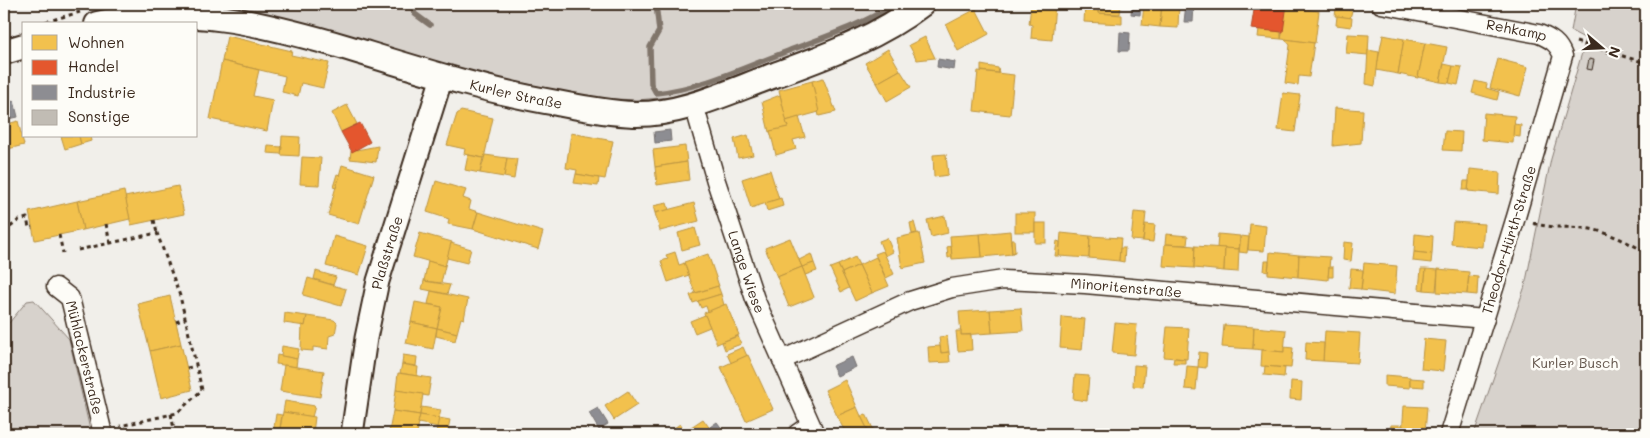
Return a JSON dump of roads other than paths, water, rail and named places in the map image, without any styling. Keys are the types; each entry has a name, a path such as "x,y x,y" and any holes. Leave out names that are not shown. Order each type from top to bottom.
{"main road":[{"name":"Kurler Straße","path":"85,18 134,10 212,16 265,26 487,90 592,110 634,114 665,111 694,105 858,43 889,28 922,4"},
{"path":"4,52 22,47"}],"street":[{"name":"Rehkamp","path":"1381,4 1539,34 1550,38 1559,46"},
{"name":"Theodor-Hürth-Straße","path":"1448,434 1561,68 1563,56 1559,46"},
{"name":"Plaßstraße","path":"352,434 366,338 378,281 442,77"},
{"name":"Lange Wiese","path":"694,105 716,181 755,300 782,360 807,431"},
{"name":"Minoritenstraße","path":"782,360 910,301 952,288 1003,280 1085,284 1485,318"},
{"name":"Mühlackerstraße","path":"56,287 70,298 110,430"}],"waterway":[{"path":"411,4 415,14 430,25"},
{"path":"656,4 659,31 650,47 651,84 656,93 690,87 724,76 843,30 870,18 894,4"}],"park label":[{"name":"Kurler Busch","path":"1575,363"}]}
